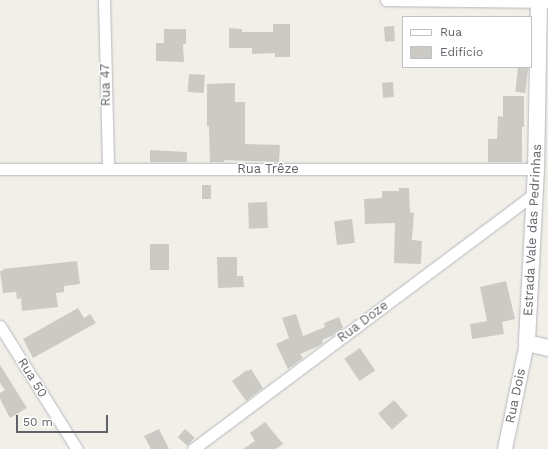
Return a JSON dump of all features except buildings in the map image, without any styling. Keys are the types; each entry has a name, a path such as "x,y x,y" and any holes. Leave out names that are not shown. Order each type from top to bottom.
{"main road":[{"name":"Estrada Vale das Pedrinhas","path":"527,343 536,169 542,2"},
{"path":"527,343 548,348"}],"street":[{"name":"Rua 47","path":"104,0 108,169"},
{"path":"386,0 542,2"},
{"name":"Rua Trêze","path":"0,169 536,169"},
{"name":"Rua Doze","path":"193,449 534,194"},
{"name":"Rua 50","path":"0,326 77,449"},
{"name":"Rua Dois","path":"505,449 527,343"}]}
